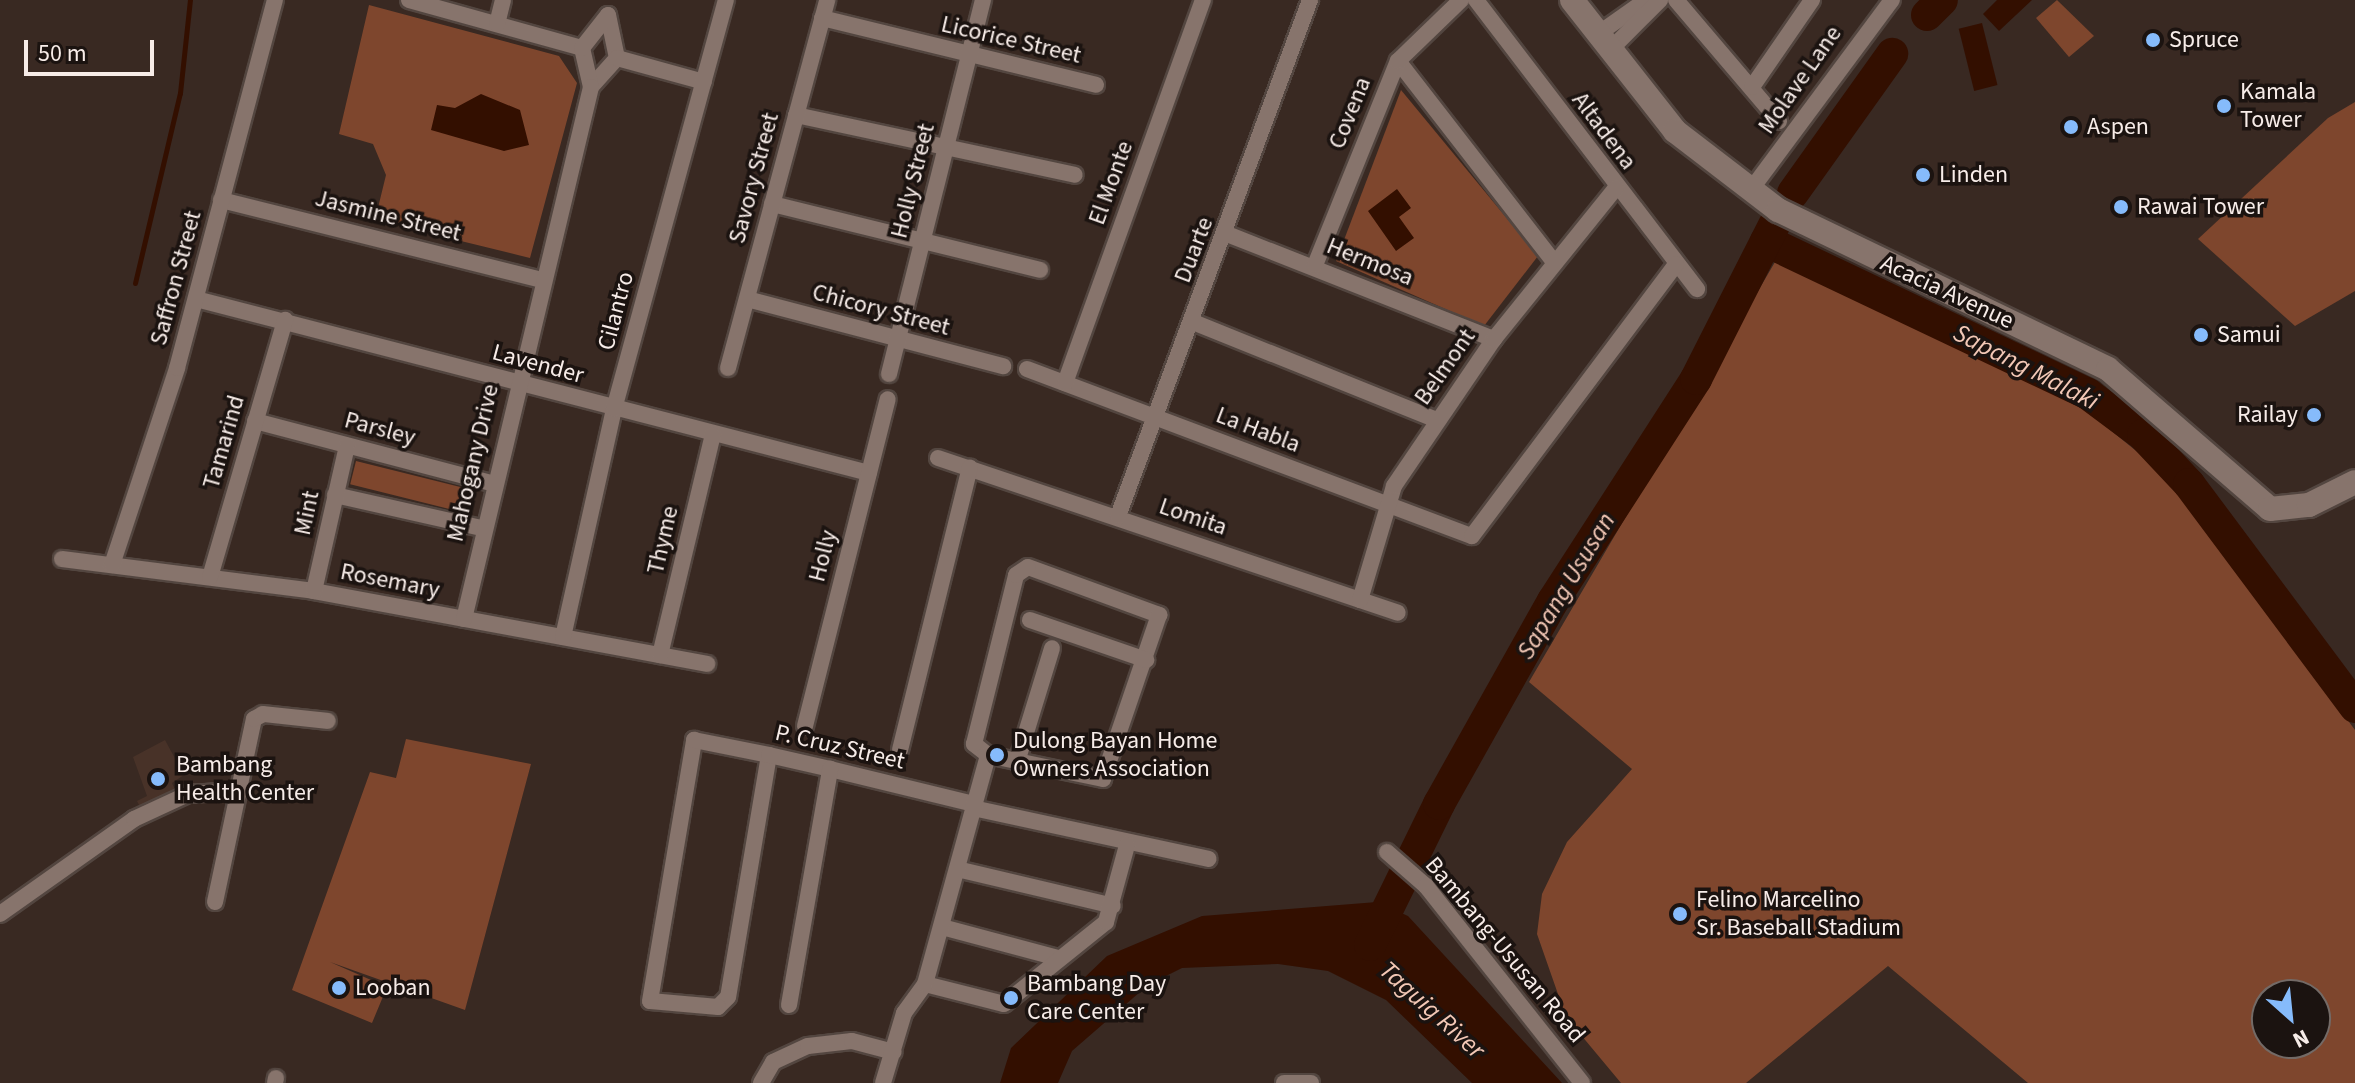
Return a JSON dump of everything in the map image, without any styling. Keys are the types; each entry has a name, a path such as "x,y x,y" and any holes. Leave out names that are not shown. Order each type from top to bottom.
{"street":[{"name":"Saffron Street","path":"112,565 196,299 275,0"},
{"path":"409,0 582,48"},
{"path":"497,24 503,0"},
{"name":"Cilantro","path":"563,637 614,409 726,0"},
{"name":"Savory Street","path":"728,368 827,0"},
{"name":"Holly Street","path":"889,374 983,0"},
{"name":"El Monte","path":"1065,383 1203,0"},
{"name":"Duarte","path":"1118,516 1227,234 1310,0"},
{"name":"Covena","path":"1315,265 1398,61 1461,0"},
{"name":"Altadena","path":"1476,0 1616,188 1697,289"},
{"name":"Acacia Avenue","path":"1572,0 1675,131 1750,191 1814,230 2108,369 2185,430 2256,502 2288,510 2355,482"},
{"path":"1630,22 1646,0"},
{"path":"1604,42 1660,0"},
{"path":"1676,0 1779,121"},
{"path":"1752,87 1812,0"},
{"name":"Molave Lane","path":"1750,191 1892,0"},
{"path":"591,87 582,48 610,7"},
{"path":"591,87 617,58 610,7"},
{"name":"Licorice Street","path":"822,18 1096,85"},
{"path":"617,58 704,82"},
{"path":"1398,61 1554,262"},
{"name":"Mahogany Drive","path":"464,619 481,528 591,87"},
{"path":"796,115 945,150 1075,175"},
{"name":"Belmont","path":"1360,600 1389,506 1437,420 1494,339 1616,188"},
{"name":"Jasmine Street","path":"221,200 542,280"},
{"path":"772,204 922,245 1040,270"},
{"name":"Hermosa","path":"1227,234 1315,265 1494,339"},
{"name":"La Habla","path":"1027,369 1472,536 1676,264"},
{"name":"Lavender","path":"196,299 869,473"},
{"name":"Chicory Street","path":"747,299 1003,366"},
{"name":"Tamarind","path":"210,577 285,320"},
{"path":"1193,322 1437,420"},
{"name":"Holly","path":"805,726 888,399"},
{"name":"Parsley","path":"255,421 492,483"},
{"name":"Thyme","path":"660,655 713,435"},
{"name":"Mint","path":"314,591 347,446"},
{"name":"Lomita","path":"938,458 1118,516 1398,613"},
{"path":"900,750 970,468"},
{"path":"335,495 481,528"},
{"name":"Rosemary","path":"62,559 314,591 707,664"},
{"path":"1020,569 1154,610 1159,621 1107,777 988,755 974,739 1020,569"},
{"path":"1030,620 1146,660"},
{"path":"1017,762 1052,648"},
{"path":"215,902 238,791 258,715 328,721"},
{"name":"P. Cruz Street","path":"769,755 728,997 718,1007 657,1004 648,994 694,740 769,755 830,769 1127,845 1209,859"},
{"path":"883,1083 904,1013 925,984 988,755"},
{"path":"789,1005 830,769"},
{"path":"0,914 134,819 188,794 238,791"},
{"path":"925,984 1004,1004 1106,922 1113,906 1127,845"},
{"name":"Bambang-Ususan Road","path":"1393,857 1426,886 1582,1083"},
{"path":"957,869 1113,906"},
{"path":"942,927 1058,958"},
{"path":"761,1083 773,1062 808,1046 852,1041 894,1052"},
{"path":"1284,1083 1311,1083"}],"shaded area":[{"path":"2057,0 2094,36 2069,57 2036,18"},
{"path":"369,5 559,56 577,83 530,258 375,220 386,175 373,144 339,134"},
{"path":"1401,90 1538,256 1484,326 1336,261"},
{"path":"2355,102 2355,291 2295,326 2198,239 2328,118"},
{"path":"1775,262 2082,407 2167,476 2355,730 2355,1083 2028,1083 1888,966 1746,1083 1621,1083 1566,1017 1537,934 1542,894 1567,842 1632,769 1529,682"},
{"path":"356,461 475,491 470,514 350,484"},
{"path":"406,739 531,764 465,1010 330,962 387,987 372,1023 292,990 370,772 396,778"},
{"name":"Bambang Health Center","path":"165,740 184,775 172,783 178,796 143,813 137,801 147,796 133,757"}],"water":[{"path":"1997,0 2032,0 1999,31 1983,14"},
{"path":"1982,23 1997,85 1974,91 1959,29"},
{"path":"481,94 520,110 529,145 504,151 431,130 437,105 455,108"},
{"path":"1397,189 1411,208 1399,217 1414,238 1396,251 1368,211"},
{"name":"Taguig River","path":"1377,902 1408,916 1562,1083 1472,1083 1386,1000 1328,971 1278,964 1182,968 1148,985 1072,1051 1058,1083 1000,1083 1011,1048 1107,956 1202,916"}],"waterway":[{"path":"135,283 180,93 190,0"},
{"name":"Sapang Ususan","path":"1927,15 1942,0"},
{"name":"Sapang Ususan","path":"1793,193 1892,54"},
{"name":"Sapang Ususan","path":"1370,945 1439,804 1553,601 1696,379 1774,225"},
{"name":"Sapang Malaki","path":"1766,241 2088,394 2143,435 2189,484 2355,707"}],"place":[{"name":"Spruce","path":"2153,40"},
{"name":"Kamala Tower","path":"2224,106"},
{"name":"Aspen","path":"2071,127"},
{"name":"Linden","path":"1923,175"},
{"name":"Rawai Tower","path":"2121,207"},
{"name":"Samui","path":"2201,335"},
{"name":"Railay","path":"2314,415"},
{"name":"Dulong Bayan Home Owners Association","path":"997,755"},
{"name":"Bambang Health Center","path":"158,779"},
{"name":"Felino Marcelino Sr. Baseball Stadium","path":"1680,914"},
{"name":"Looban","path":"339,988"},
{"name":"Bambang Day Care Center","path":"1011,998"}]}
